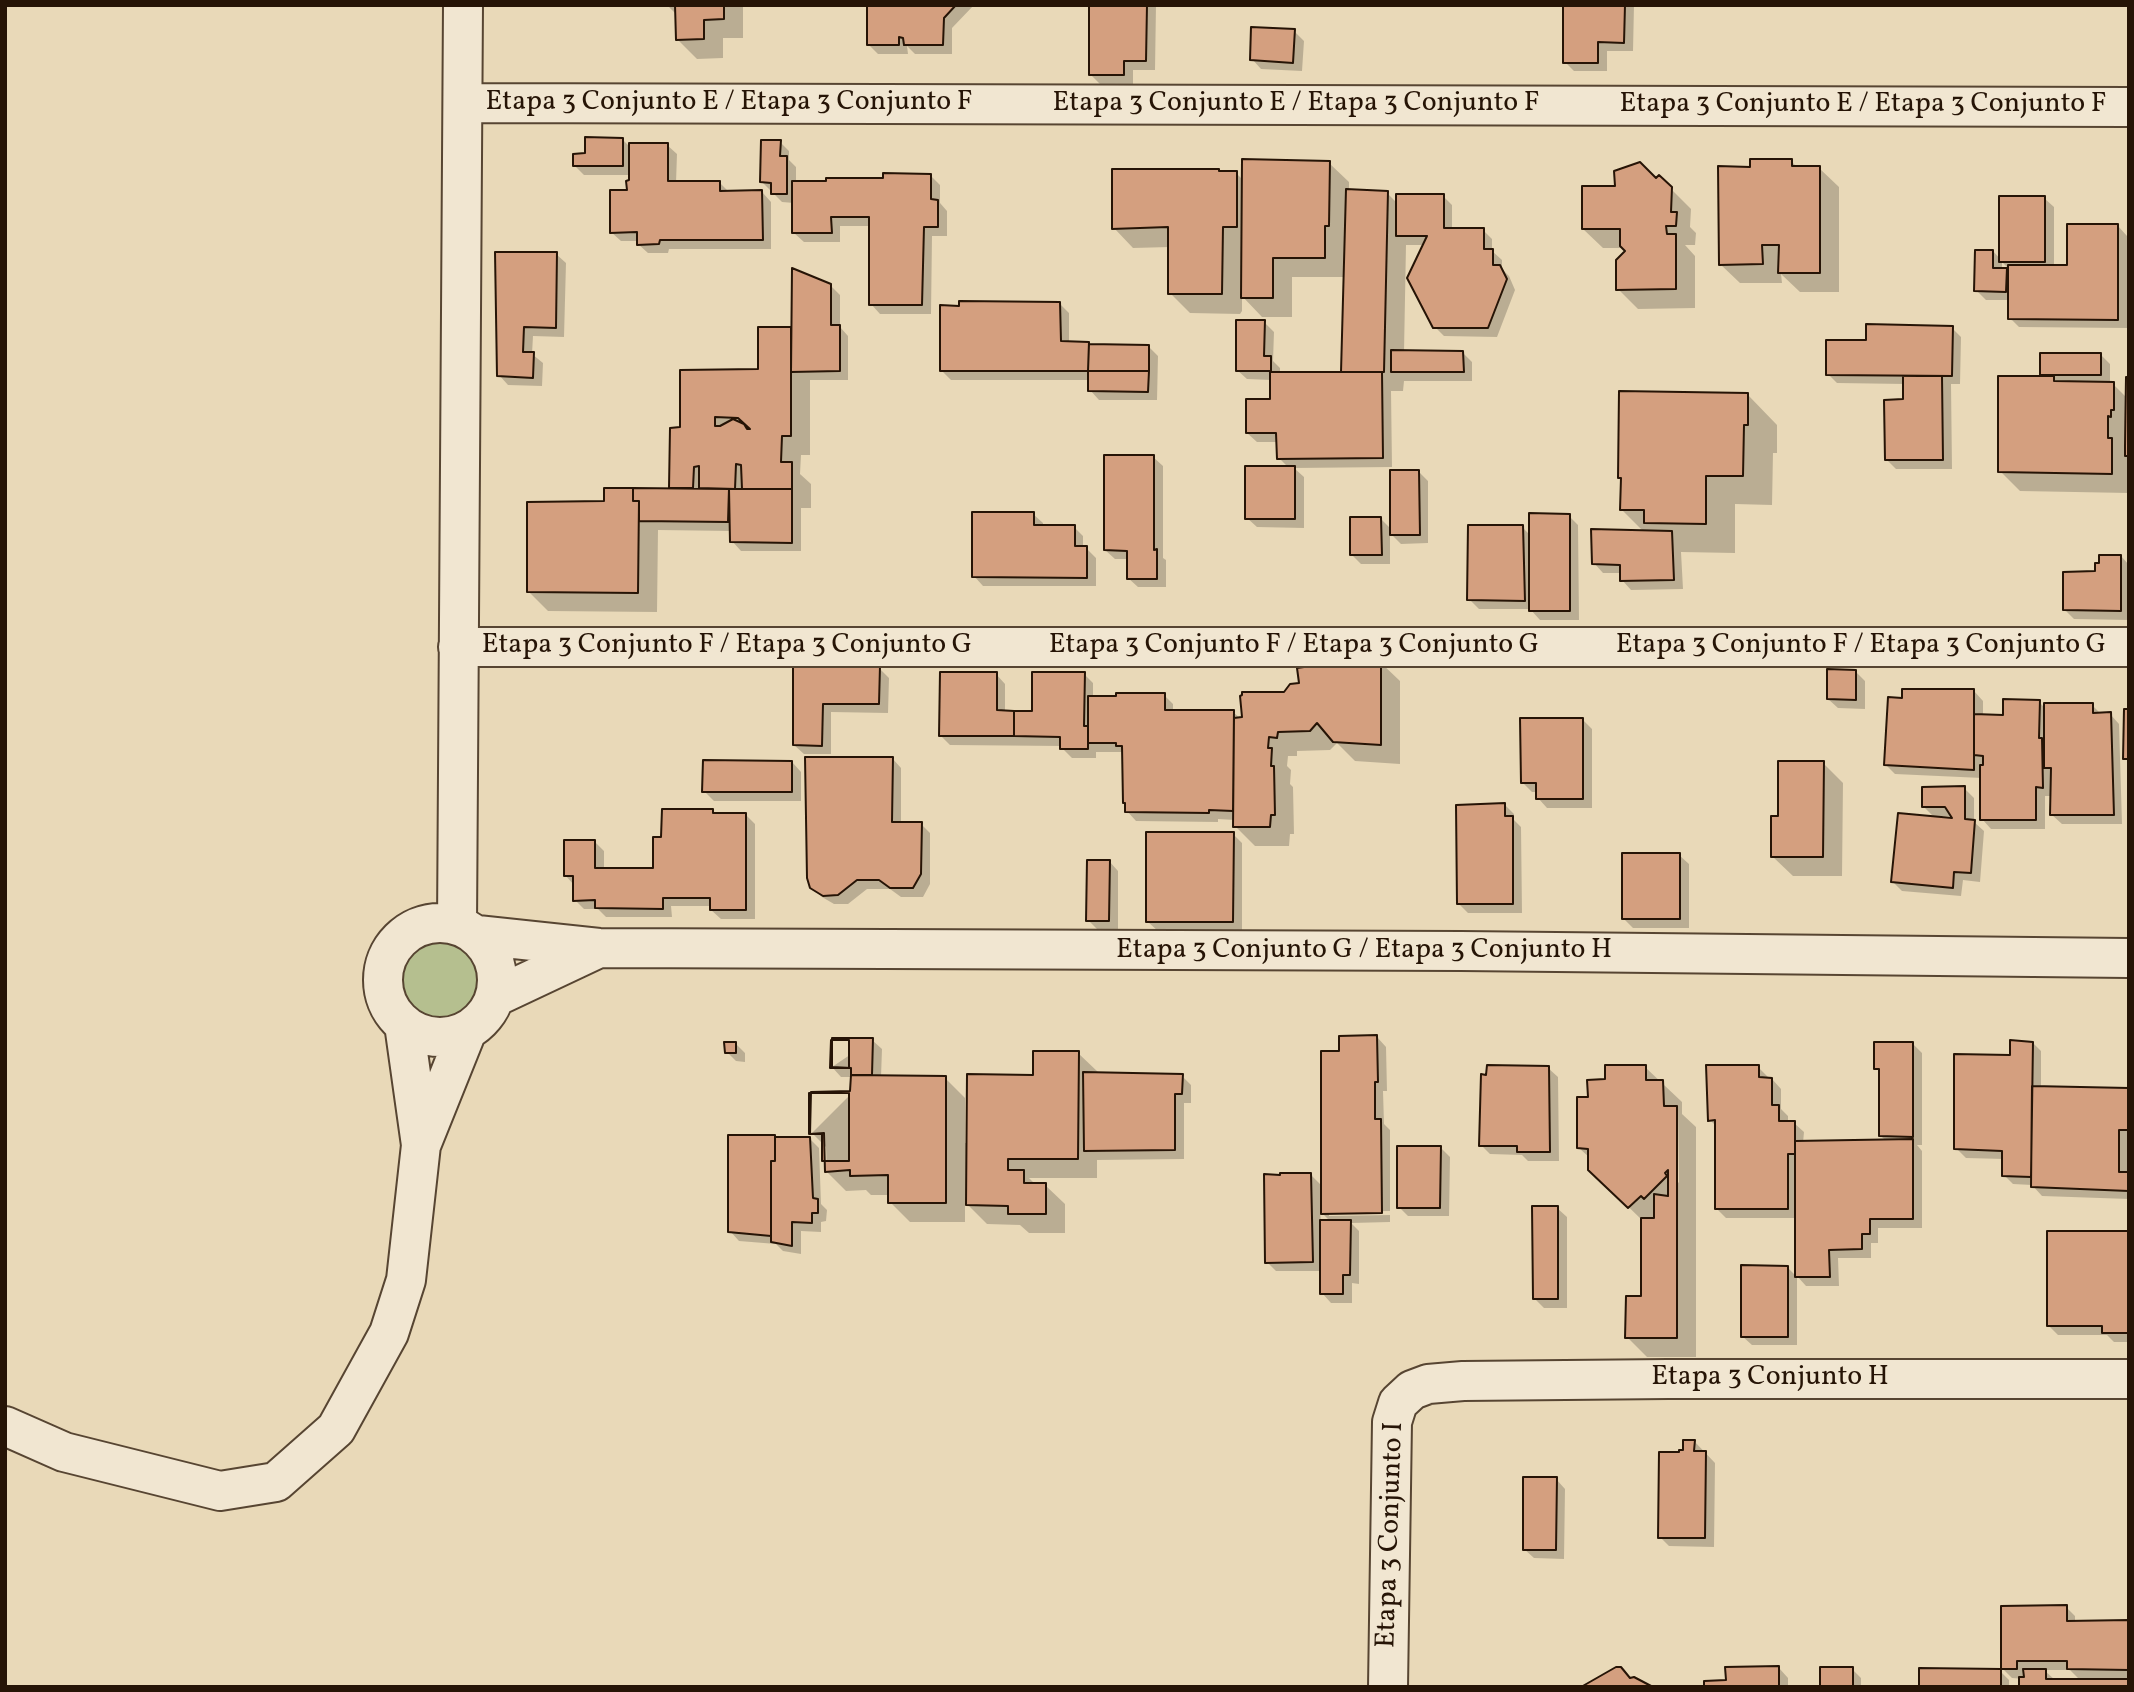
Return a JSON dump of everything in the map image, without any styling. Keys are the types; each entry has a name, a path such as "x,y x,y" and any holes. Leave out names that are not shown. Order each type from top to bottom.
{"street":[{"path":"463,5 458,647 467,930"},
{"name":"Etapa 3 Conjunto E / Etapa 3 Conjunto F","path":"464,103 2129,107"},
{"name":"Etapa 3 Conjunto F / Etapa 3 Conjunto G","path":"458,647 2129,647"},
{"path":"435,922 467,930 491,953 497,974 495,997 484,1016 467,1031 446,1037 423,1035 404,1024 390,1007 383,986 385,963 397,943 414,929 435,922"},
{"name":"Etapa 3 Conjunto G / Etapa 3 Conjunto H","path":"467,930 599,948 1461,951 2129,958"},
{"path":"495,997 599,948"},
{"path":"5,1426 64,1452 220,1491 276,1482 337,1429 389,1333 406,1280 421,1145 404,1024"},
{"path":"421,1145 467,1031"},
{"name":"Etapa 3 Conjunto H","path":"1412,1391 1428,1384 1463,1381 2129,1379"},
{"name":"Etapa 3 Conjunto I","path":"1388,1687 1392,1422 1398,1403 1412,1391"}],"green space":[{"path":"438,941 455,945 469,954 478,968 482,985 478,1002 469,1016 455,1025 438,1029 421,1025 407,1016 398,1002 394,985 398,968 407,954 421,945"}],"building":[{"path":"675,5 724,5 724,19 704,20 704,39 676,40"},
{"path":"867,5 956,5 944,18 943,45 904,45 903,38 899,37 899,45 867,45"},
{"path":"1089,5 1147,5 1146,61 1124,61 1124,75 1089,75"},
{"path":"1563,5 1625,5 1624,43 1598,42 1598,63 1563,63"},
{"path":"1251,27 1295,29 1293,63 1250,60"},
{"path":"585,137 623,138 623,166 573,166 573,154 585,153"},
{"path":"761,140 781,140 780,156 787,156 787,194 771,194 771,183 760,182"},
{"path":"629,143 668,143 668,181 720,181 720,191 762,190 763,240 660,240 659,244 637,245 637,232 610,233 610,190 627,190"},
{"path":"1242,159 1330,161 1329,226 1325,226 1325,258 1273,258 1273,298 1241,298"},
{"path":"1750,159 1792,159 1792,166 1820,166 1820,273 1778,273 1779,245 1762,245 1763,264 1719,265 1718,166 1750,167"},
{"path":"1640,162 1656,178 1659,175 1672,187 1671,212 1677,212 1676,226 1666,226 1667,234 1676,234 1676,289 1616,290 1616,260 1625,251 1620,246 1620,229 1582,229 1582,186 1615,186 1614,171"},
{"path":"1112,169 1237,171 1237,227 1223,227 1222,294 1168,294 1168,227 1112,229"},
{"path":"883,173 931,174 931,199 938,200 938,227 924,227 922,305 869,305 869,217 831,217 832,233 792,233 792,181 883,178"},
{"path":"1346,189 1388,191 1384,372 1341,372"},
{"path":"1396,194 1444,194 1444,228 1484,228 1484,249 1493,249 1493,265 1500,265 1507,279 1488,328 1433,328 1407,278 1427,236 1396,236"},
{"path":"1999,196 2045,196 2045,262 1999,262"},
{"path":"2067,224 2118,224 2118,320 2008,319 2008,265 2067,265"},
{"path":"1975,250 1993,250 1993,268 2007,268 2006,292 1974,291"},
{"path":"495,252 557,252 556,328 524,327 523,352 534,352 533,378 497,376"},
{"path":"792,268 831,284 831,325 840,325 840,371 791,372"},
{"path":"959,301 1060,302 1061,341 1089,342 1088,371 940,371 940,305 959,306"},
{"path":"1236,320 1265,320 1264,356 1271,356 1271,371 1236,371"},
{"path":"1866,324 1953,326 1952,376 1826,375 1826,340 1866,340"},
{"path":"758,327 791,327 791,436 782,436 781,462 792,462 792,489 742,489 741,465 736,464 735,489 699,488 699,466 694,467 693,488 669,488 670,428 680,427 680,370 758,369","holes":["715,417 738,418 750,429 733,419 715,426"]},
{"path":"1089,344 1149,345 1149,371 1088,371"},
{"path":"1391,350 1463,351 1464,372 1391,372"},
{"path":"2040,353 2101,353 2101,375 2040,375"},
{"path":"1088,371 1149,371 1148,392 1088,391"},
{"path":"1270,372 1382,372 1383,458 1277,459 1276,433 1246,433 1246,399 1270,399"},
{"path":"1903,376 1942,376 1943,460 1885,460 1884,400 1903,399"},
{"path":"1998,376 2054,376 2054,381 2114,382 2114,410 2111,410 2111,417 2108,416 2108,438 2112,438 2112,474 1998,472"},
{"path":"2126,377 2129,377 2129,456 2125,456"},
{"path":"1619,391 1748,393 1743,476 1706,476 1706,524 1644,523 1644,510 1620,510"},
{"path":"1104,455 1154,455 1154,550 1157,549 1157,579 1127,579 1127,551 1104,550"},
{"path":"1245,466 1295,466 1295,519 1245,519"},
{"path":"1390,470 1419,470 1420,535 1390,535"},
{"path":"604,488 633,488 633,501 639,501 638,593 527,592 527,502 604,501"},
{"path":"633,488 729,489 728,522 639,521 639,501 633,501"},
{"path":"729,489 792,489 792,543 730,542"},
{"path":"972,512 1034,512 1034,525 1075,525 1075,546 1087,546 1087,578 972,577"},
{"path":"1529,513 1570,514 1570,611 1529,611"},
{"path":"1350,517 1381,517 1382,555 1350,555"},
{"path":"1468,525 1523,525 1525,601 1467,600"},
{"path":"1591,529 1672,531 1674,580 1620,581 1620,565 1592,564"},
{"path":"2099,555 2121,555 2121,611 2063,610 2063,572 2095,571"},
{"path":"1381,660 1381,745 1333,742 1317,723 1310,731 1278,732 1277,738 1269,737 1268,748 1272,748 1271,766 1274,766 1275,815 1271,815 1270,827 1233,827 1234,718 1242,717 1242,692 1284,692 1290,684 1299,683 1297,668 1304,667 1304,662"},
{"path":"793,665 880,666 879,704 823,704 822,746 793,745"},
{"path":"1827,669 1856,670 1856,700 1827,699"},
{"path":"940,672 997,672 997,710 1014,711 1014,736 939,736"},
{"path":"1032,672 1085,672 1084,726 1088,726 1088,749 1060,749 1060,737 1014,736 1014,711 1032,711"},
{"path":"1902,689 1974,689 1974,770 1884,765 1888,697 1902,698"},
{"path":"1116,693 1165,693 1165,710 1234,710 1233,811 1125,812 1122,746 1116,746 1116,743 1088,743 1088,696 1116,696"},
{"path":"2003,699 2040,700 2039,738 2042,738 2043,788 2036,787 2036,820 1980,820 1980,765 1983,765 1983,756 1974,755 1974,714 2003,715"},
{"path":"2044,703 2093,703 2093,713 2111,712 2114,815 2050,815 2051,768 2044,768"},
{"path":"2124,709 2129,709 2129,759 2123,759"},
{"path":"1520,718 1583,718 1583,799 1536,799 1536,783 1521,783"},
{"path":"805,757 893,757 892,822 922,822 921,874 913,888 890,888 879,880 857,880 838,895 823,896 810,888 807,878"},
{"path":"703,760 792,761 792,792 702,792"},
{"path":"1778,761 1824,761 1823,857 1771,857 1771,816 1778,816"},
{"path":"1965,786 1965,819 1975,820 1971,873 1954,872 1953,888 1891,882 1898,813 1952,818 1945,807 1922,807 1922,787"},
{"path":"1505,803 1505,816 1513,816 1513,904 1457,904 1456,805"},
{"path":"662,809 713,809 713,813 746,813 746,910 710,910 710,898 663,898 663,909 595,908 595,900 573,901 573,876 564,876 564,840 595,840 595,868 653,868 653,837 661,837"},
{"path":"1146,832 1234,832 1233,922 1146,922"},
{"path":"1622,853 1680,853 1680,919 1622,919"},
{"path":"1087,860 1110,860 1109,921 1086,921"},
{"path":"1377,1035 1378,1082 1375,1082 1375,1119 1381,1119 1382,1213 1321,1214 1321,1051 1339,1051 1339,1036"},
{"path":"832,1038 873,1038 872,1075 851,1075 851,1068 832,1067"},
{"path":"831,1040 849,1040 849,1068 830,1068"},
{"path":"2010,1040 2033,1042 2031,1177 2002,1176 2002,1151 1954,1149 1954,1054 2010,1055"},
{"path":"724,1042 736,1042 736,1053 725,1053"},
{"path":"1874,1042 1913,1042 1913,1137 1879,1136 1879,1069 1874,1069"},
{"path":"1033,1051 1079,1051 1078,1159 1008,1159 1008,1170 1024,1170 1024,1183 1046,1183 1046,1214 1008,1214 1008,1206 966,1205 967,1074 1033,1075"},
{"path":"1487,1065 1549,1066 1550,1152 1517,1152 1517,1146 1479,1146 1481,1074 1486,1075"},
{"path":"1605,1065 1646,1065 1646,1080 1663,1080 1664,1106 1677,1106 1677,1338 1625,1338 1626,1296 1641,1296 1641,1218 1654,1218 1654,1194 1668,1196 1668,1170 1665,1173 1667,1176 1644,1199 1641,1196 1628,1208 1588,1170 1588,1149 1577,1148 1577,1097 1588,1097 1587,1080 1605,1079"},
{"path":"1706,1065 1759,1065 1759,1077 1772,1078 1772,1105 1779,1105 1779,1121 1795,1121 1795,1154 1788,1154 1788,1209 1715,1209 1715,1120 1708,1121"},
{"path":"1083,1072 1183,1074 1182,1094 1175,1094 1175,1150 1084,1151"},
{"path":"851,1075 946,1076 946,1203 888,1203 888,1175 850,1176 850,1170 825,1172 824,1133 810,1134 811,1092 850,1091"},
{"path":"2032,1086 2129,1088 2129,1130 2119,1130 2119,1172 2129,1172 2129,1191 2031,1187"},
{"path":"809,1093 849,1093 849,1161 822,1161 822,1134 809,1134"},
{"path":"728,1135 775,1135 775,1161 771,1161 771,1236 728,1232"},
{"path":"775,1137 810,1137 813,1198 818,1199 818,1213 812,1213 812,1223 792,1222 792,1246 771,1242 771,1161 775,1161"},
{"path":"1913,1139 1913,1219 1870,1219 1870,1234 1862,1234 1862,1249 1829,1250 1830,1277 1795,1277 1795,1141"},
{"path":"1397,1146 1441,1146 1440,1208 1397,1208"},
{"path":"1311,1173 1313,1262 1265,1263 1264,1174"},
{"path":"1532,1206 1558,1206 1558,1299 1533,1299"},
{"path":"1320,1220 1351,1220 1350,1275 1343,1275 1343,1294 1320,1294"},
{"path":"2047,1231 2129,1231 2129,1333 2102,1333 2102,1326 2047,1326"},
{"path":"1741,1265 1788,1266 1788,1337 1741,1337"},
{"path":"1683,1440 1695,1440 1694,1451 1706,1451 1705,1538 1658,1538 1659,1452 1683,1450"},
{"path":"1523,1477 1557,1477 1556,1550 1523,1550"},
{"path":"2067,1605 2067,1621 2129,1620 2129,1670 2067,1669 2067,1661 2017,1661 2017,1669 2001,1669 2001,1606"},
{"path":"1779,1666 1779,1687 1704,1687 1704,1681 1726,1680 1725,1667"},
{"path":"1616,1667 1621,1667 1630,1678 1634,1677 1653,1687 1581,1687"},
{"path":"1820,1667 1853,1667 1853,1687 1820,1687"},
{"path":"1919,1668 2001,1669 2001,1687 1919,1687"},
{"path":"2023,1669 2046,1669 2046,1679 2129,1679 2129,1687 2019,1687 2019,1677 2024,1677"}]}
